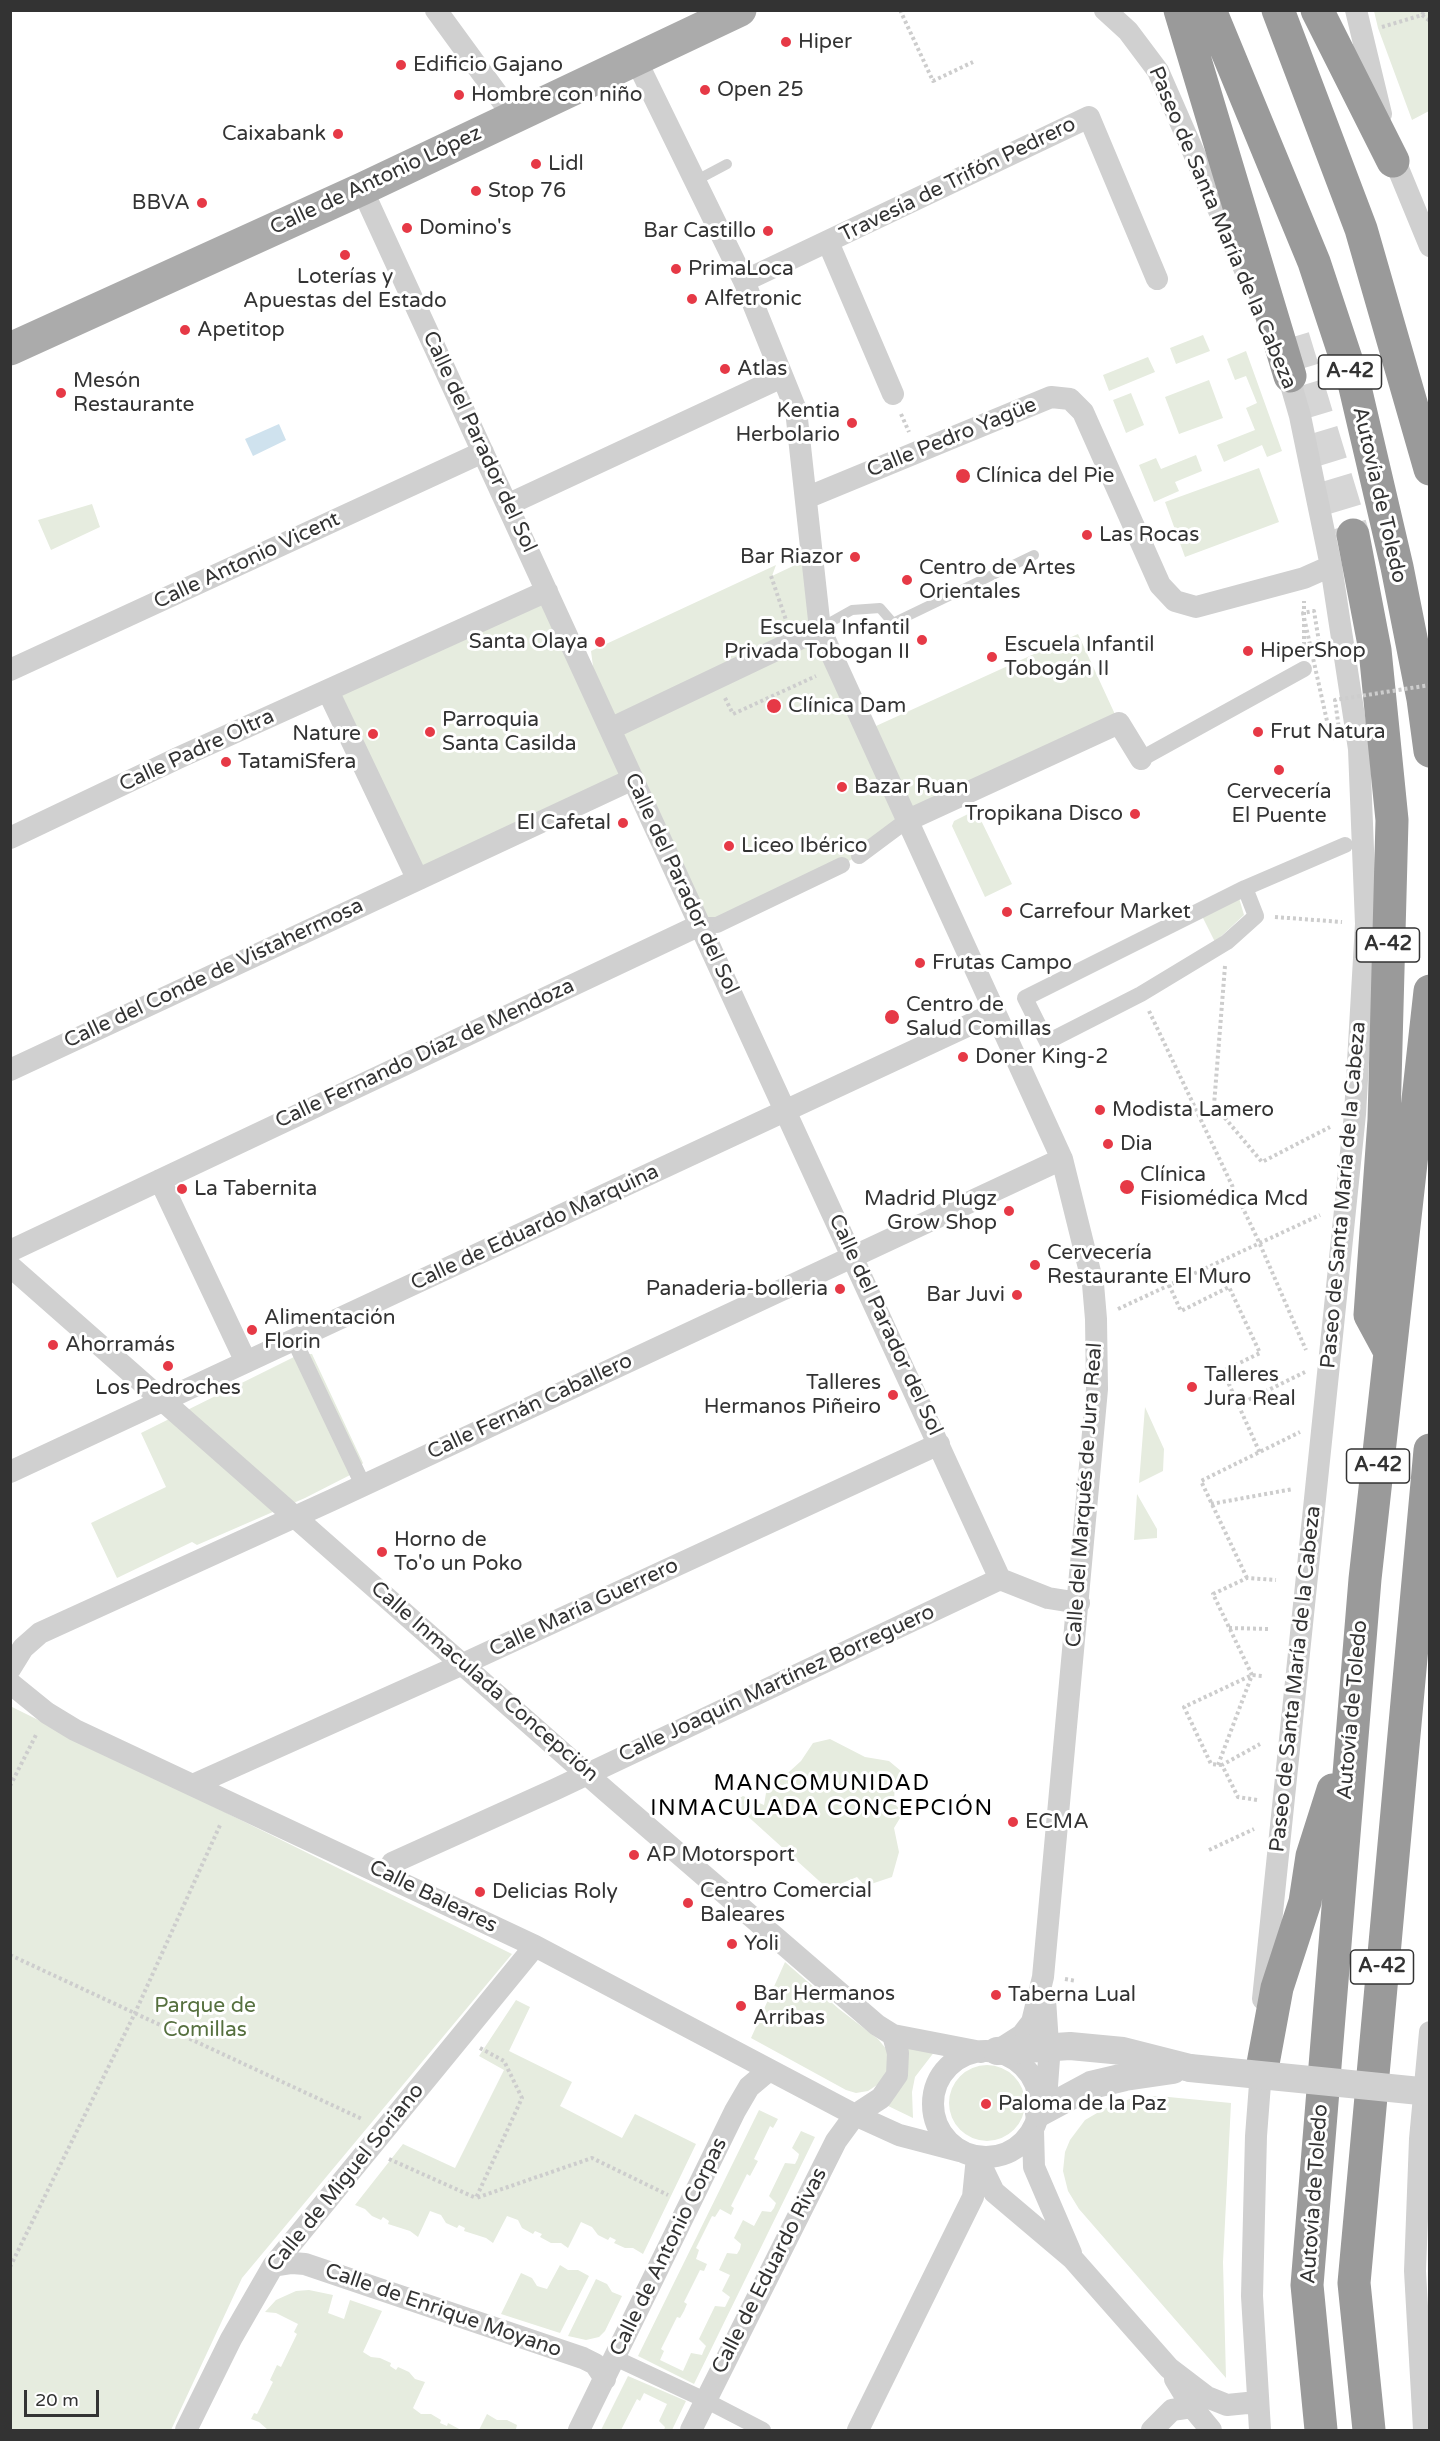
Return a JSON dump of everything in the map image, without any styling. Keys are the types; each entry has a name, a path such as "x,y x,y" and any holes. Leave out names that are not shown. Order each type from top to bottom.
{"highway":[{"path":"1180,10 1290,376"},
{"name":"Autovía de Toledo","path":"1210,10 1314,262 1354,383 1396,567 1423,699 1430,752"},
{"name":"A-42","path":"1278,10 1361,229 1430,469"},
{"path":"1317,10 1393,161"},
{"name":"A-42","path":"1353,535 1375,650 1392,820 1384,1120 1370,1315 1390,1352"},
{"name":"Autovía de Toledo","path":"1321,2430 1307,2285 1365,1579 1430,991"},
{"name":"A-42","path":"1369,2430 1354,2283 1430,1450"},
{"path":"1425,1503 1430,1542"},
{"name":"A-42","path":"1262,2069 1277,1988 1305,1902 1312,1856 1351,1731"}],"main road":[{"name":"Calle de Antonio López","path":"10,349 362,189 740,10"}],"street":[{"path":"436,10 514,117"},
{"name":"Paseo de Santa María de la Cabeza","path":"1105,10 1128,31 1158,71 1290,376 1330,566 1359,749 1366,924 1355,1114 1261,2023 1262,2069 1252,2235 1252,2296 1260,2430"},
{"path":"1356,10 1360,35 1393,161 1430,246"},
{"name":"Calle del Marqués de Jura Real","path":"636,60 744,282 796,410 820,629 1062,1159 1093,1284 1097,1389 1043,1977 1032,2022 1022,2035 989,2052"},
{"name":"Travesía de Trifón Pedrero","path":"744,282 1089,117 1157,279"},
{"name":"Calle del Parador del Sol","path":"362,189 1000,1579"},
{"name":"Travesía de Trifón Pedrero","path":"828,242 892,394"},
{"path":"507,505 782,377"},
{"name":"Calle Pedro Yagüe","path":"806,498 1051,397 1070,399 1083,412 1160,585 1174,601 1196,607 1304,578 1330,566"},
{"name":"Calle Antonio Vicent","path":"10,670 483,452"},
{"name":"Calle Padre Oltra","path":"10,838 178,758 547,591"},
{"path":"610,729 820,629"},
{"path":"859,856 906,821 1119,723 1141,759 1304,669"},
{"path":"328,691 417,878"},
{"name":"Calle del Conde de Vistahermosa","path":"10,1070 633,779"},
{"path":"1245,888 1256,915 1227,942 1141,994 1047,1042 1025,998 1245,888 1345,845"},
{"name":"Calle Fernando Díaz de Mendoza","path":"10,1251 700,924 717,925 842,865"},
{"name":"Calle de Eduardo Marquina","path":"10,1472 995,1013"},
{"name":"Calle Fernán Caballero","path":"10,1669 23,1648 40,1633 1062,1159"},
{"path":"160,1180 246,1362"},
{"name":"Calle Inmaculada Concepción","path":"10,1266 877,2025 892,2035 989,2052"},
{"path":"294,1340 363,1485"},
{"name":"Calle María Guerrero","path":"195,1784 463,1664 939,1444"},
{"path":"1000,1579 1048,1598 1079,1603"},
{"name":"Calle Joaquín Martínez Borreguero","path":"387,1874 392,1863 1000,1579"},
{"name":"Calle Baleares","path":"10,1683 47,1713 75,1730 195,1784 536,1946 768,2071 855,2115 899,2135 969,2154"},
{"name":"Calle de Miguel Soriano","path":"186,2430 231,2339 273,2266 536,1946"},
{"name":"Calle del Marqués de Jura Real","path":"1036,2121 1059,2047 1057,2023 1043,1977"},
{"path":"1424,2430 1415,2271 1420,2139 1430,2032"},
{"name":"Calle de Eduardo Rivas","path":"691,2430 831,2149 844,2127 855,2115 881,2098 897,2075 898,2053 892,2035"},
{"path":"1190,2068 1125,2077 1091,2085 1036,2121 1019,2146 999,2156 969,2154 946,2140 937,2126 932,2111 933,2092 940,2076 951,2063 965,2054 1059,2047 1123,2051 1190,2068 1430,2092"},
{"path":"989,2052 1011,2056 1030,2073 1038,2092 1034,2167 1072,2258"},
{"name":"Calle de Antonio Corpas","path":"579,2430 749,2087 768,2071"},
{"path":"969,2154 983,2194 1072,2258 1169,2368 1192,2407 1211,2430"},
{"path":"858,2430 983,2194"},
{"name":"Calle de Enrique Moyano","path":"273,2266 292,2263 305,2264 583,2358 595,2364 604,2379"},
{"path":"615,2358 763,2430"},
{"path":"1169,2368 1207,2397 1227,2405 1257,2402"},
{"path":"1152,2430 1172,2410 1192,2407"}],"lane":[{"path":"695,181 727,164"},
{"path":"820,629 852,610 880,608 893,624 1034,555"}],"path":[{"path":"900,10 933,81 973,62"},
{"path":"1378,28 1423,13 1430,21"},
{"path":"771,576 789,630"},
{"path":"1304,592 1304,669"},
{"path":"1304,669 1321,654 1314,611 1303,613 1331,738 1340,736 1335,699 1430,685"},
{"path":"733,714 836,667"},
{"path":"1256,915 1346,922"},
{"path":"1227,942 1214,1105 1263,1162 1331,1126"},
{"path":"1141,994 1259,1242 1308,1353"},
{"path":"1096,1319 1321,1214"},
{"path":"1169,1285 1181,1311 1229,1287 1260,1353 1223,1371 1260,1453"},
{"path":"1238,1405 1307,1371"},
{"path":"1247,1578 1201,1480 1302,1431"},
{"path":"1211,1504 1296,1489"},
{"path":"1257,1800 1238,1797 1220,1765 1252,1675 1213,1594 1247,1578 1276,1580"},
{"path":"1230,1628 1270,1629"},
{"path":"1260,1744 1220,1765 1211,1764 1184,1707 1252,1675 1262,1676"},
{"path":"10,1785 47,1713"},
{"path":"10,2267 135,2013 231,1801"},
{"path":"1209,1850 1254,1829"},
{"path":"10,1954 384,2130"},
{"path":"460,2038 504,2061 522,2098 476,2198"},
{"path":"388,2158 476,2198 592,2158 690,2205"}],"green space":[{"path":"1374,11 1429,11 1429,111 1412,120 1378,28"},
{"path":"1203,335 1210,351 1176,364 1170,348"},
{"path":"1246,351 1282,451 1267,457 1262,445 1224,462 1217,445 1255,430 1246,408 1257,403 1246,376 1235,380 1227,359"},
{"path":"1148,357 1155,372 1109,391 1103,375"},
{"path":"1209,380 1223,418 1179,434 1165,397"},
{"path":"1131,393 1144,425 1126,433 1113,400"},
{"path":"1196,455 1202,471 1175,482 1179,491 1154,502 1139,465 1156,458 1161,469"},
{"path":"1259,468 1279,522 1185,557 1165,502"},
{"path":"92,504 100,527 51,550 38,520"},
{"path":"812,557 820,629 865,731 1078,634 1119,723 859,856 717,925 700,925 633,779 417,878 328,691 547,591 597,697 591,651 776,565 772,576"},
{"path":"976,810 1012,884 985,897 952,826 954,821"},
{"path":"1239,898 1244,915 1215,942 1202,916"},
{"path":"300,1354 312,1354 363,1463 356,1472 305,1498 197,1545 192,1542 117,1578 91,1523 166,1487 141,1433"},
{"path":"1145,1407 1164,1449 1163,1471 1139,1483"},
{"path":"1137,1494 1157,1529 1157,1538 1134,1540"},
{"name":"Parque de Comillas","path":"10,1706 512,1954 242,2278 171,2430 11,2430"},
{"path":"830,1739 865,1757 889,1761 901,1771 895,1782 894,1803 903,1813 894,1828 899,1852 892,1877 865,1886 857,1877 828,1889 732,1802 743,1796 764,1805 766,1793 801,1761 813,1743"},
{"path":"785,1962 878,2039 887,2050 887,2072 880,2083 868,2091 856,2093 846,2090 751,2038"},
{"path":"516,2000 530,2007 509,2051 572,2082 560,2106 622,2138 635,2114 696,2144 643,2254 633,2248 625,2248 614,2243 616,2240 610,2237 608,2240 598,2235 592,2227 581,2222 568,2248 561,2243 551,2243 535,2231 533,2234 522,2228 518,2220 507,2216 493,2243 486,2238 464,2231 465,2228 459,2225 457,2228 446,2223 441,2215 430,2211 418,2237 410,2231 388,2224 389,2221 383,2217 381,2220 372,2216 365,2209 355,2205 403,2144 455,2168 504,2070 479,2056"},
{"path":"907,2047 935,2051 915,2077 912,2092 913,2118 884,2104"},
{"path":"980,2065 994,2065 1008,2071 1019,2082 1025,2096 1022,2118 1014,2130 994,2141 980,2141 966,2135 955,2124 949,2110 949,2096 955,2082 966,2071"},
{"path":"1158,2096 1231,2103 1223,2262 1226,2378 1079,2209 1068,2191 1063,2171 1065,2152 1070,2140 1085,2120 1104,2109 1132,2098"},
{"path":"759,2110 778,2119 773,2128 770,2126 754,2159 758,2161 750,2176 747,2174 731,2206 734,2208 731,2215 720,2209 715,2217 712,2216 696,2248 699,2250 696,2259 707,2264 704,2271 700,2270 684,2302 687,2304 680,2318 677,2317 661,2349 664,2351 660,2360 683,2371 691,2353 702,2355 706,2346 699,2339 715,2306 725,2307 730,2297 722,2291 730,2275 719,2270 727,2253 737,2254 740,2249 741,2244 734,2238 743,2220 754,2226 762,2211 771,2212 776,2203 769,2196 785,2163 795,2164 798,2158 799,2154 792,2148 801,2131 815,2137 694,2384 638,2356"},
{"path":"560,2265 568,2270 578,2270 589,2276 560,2333 501,2314 521,2273 532,2278 537,2286 547,2289"},
{"path":"596,2279 607,2284 612,2292 622,2296 605,2331 599,2337 586,2340 568,2336"},
{"path":"309,2290 333,2295 328,2313 344,2319 350,2300 382,2311 363,2352 391,2363 390,2366 396,2370 398,2367 409,2372 415,2379 425,2382 413,2408 421,2414 431,2414 441,2420 440,2423 447,2426 448,2423 461,2430 268,2430 259,2422 251,2419 254,2413 257,2414 273,2382 270,2380 277,2365 281,2367 297,2334 294,2332 298,2324 276,2313 265,2312 276,2300 296,2291"},
{"path":"628,2376 686,2401 672,2430 664,2430 665,2427 659,2421 667,2404 644,2393 640,2401 637,2399 621,2430 601,2430"},
{"path":"487,2414 497,2420 507,2420 517,2425 516,2429 520,2430 479,2430"}],"water":[{"path":"279,424 286,440 253,456 245,439"}],"tunnel":[{"path":"1293,337 1353,535"}],"place":[{"name":"Hiper","path":"786,42"},
{"name":"Edificio Gajano","path":"401,65"},
{"name":"Open 25","path":"705,90"},
{"name":"Hombre con niño","path":"459,95"},
{"name":"Caixabank","path":"338,134"},
{"name":"Lidl","path":"536,164"},
{"name":"Stop 76","path":"476,191"},
{"name":"BBVA","path":"202,203"},
{"name":"Domino's","path":"407,228"},
{"name":"Bar Castillo","path":"768,231"},
{"name":"Loterías y Apuestas del Estado","path":"345,255"},
{"name":"PrimaLoca","path":"676,269"},
{"name":"Alfetronic","path":"692,299"},
{"name":"Apetitop","path":"185,330"},
{"name":"Atlas","path":"725,369"},
{"name":"Mesón Restaurante","path":"61,393"},
{"name":"Kentia Herbolario","path":"852,423"},
{"name":"Clínica del Pie","path":"963,476"},
{"name":"Las Rocas","path":"1087,535"},
{"name":"Bar Riazor","path":"855,557"},
{"name":"Centro de Artes Orientales","path":"907,580"},
{"name":"Escuela Infantil Privada Tobogan II","path":"922,640"},
{"name":"Santa Olaya","path":"600,642"},
{"name":"HiperShop","path":"1248,651"},
{"name":"Escuela Infantil Tobogán II","path":"992,657"},
{"name":"Clínica Dam","path":"774,706"},
{"name":"Parroquia Santa Casilda","path":"430,732"},
{"name":"Frut Natura","path":"1258,732"},
{"name":"Nature","path":"373,734"},
{"name":"TatamiSfera","path":"226,762"},
{"name":"Cervecería El Puente","path":"1279,770"},
{"name":"Bazar Ruan","path":"842,787"},
{"name":"Tropikana Disco","path":"1135,814"},
{"name":"El Cafetal","path":"623,823"},
{"name":"Liceo Ibérico","path":"729,846"},
{"name":"Carrefour Market","path":"1007,912"},
{"name":"Frutas Campo","path":"920,963"},
{"name":"Centro de Salud Comillas","path":"892,1017"},
{"name":"Doner King-2","path":"963,1057"},
{"name":"Modista Lamero","path":"1100,1110"},
{"name":"Dia","path":"1108,1144"},
{"name":"Clínica Fisiomédica Mcd","path":"1127,1187"},
{"name":"La Tabernita","path":"182,1189"},
{"name":"Madrid Plugz Grow Shop","path":"1009,1211"},
{"name":"Cervecería Restaurante El Muro","path":"1035,1265"},
{"name":"Panaderia-bolleria","path":"840,1289"},
{"name":"Bar Juvi","path":"1017,1295"},
{"name":"Alimentación Florin","path":"252,1330"},
{"name":"Ahorramás","path":"53,1345"},
{"name":"Los Pedroches","path":"168,1366"},
{"name":"Talleres Jura Real","path":"1192,1387"},
{"name":"Talleres Hermanos Piñeiro","path":"893,1395"},
{"name":"Horno de To'o un Poko","path":"382,1552"},
{"name":"ECMA","path":"1013,1822"},
{"name":"AP Motorsport","path":"634,1855"},
{"name":"Delicias Roly","path":"480,1892"},
{"name":"Centro Comercial Baleares","path":"688,1903"},
{"name":"Yoli","path":"732,1944"},
{"name":"Taberna Lual","path":"996,1995"},
{"name":"Bar Hermanos Arribas","path":"741,2006"},
{"name":"Paloma de la Paz","path":"986,2104"}],"district":[{"name":"MANCOMUNIDAD INMACULADA CONCEPCIÓN","path":"822,1796"}]}
